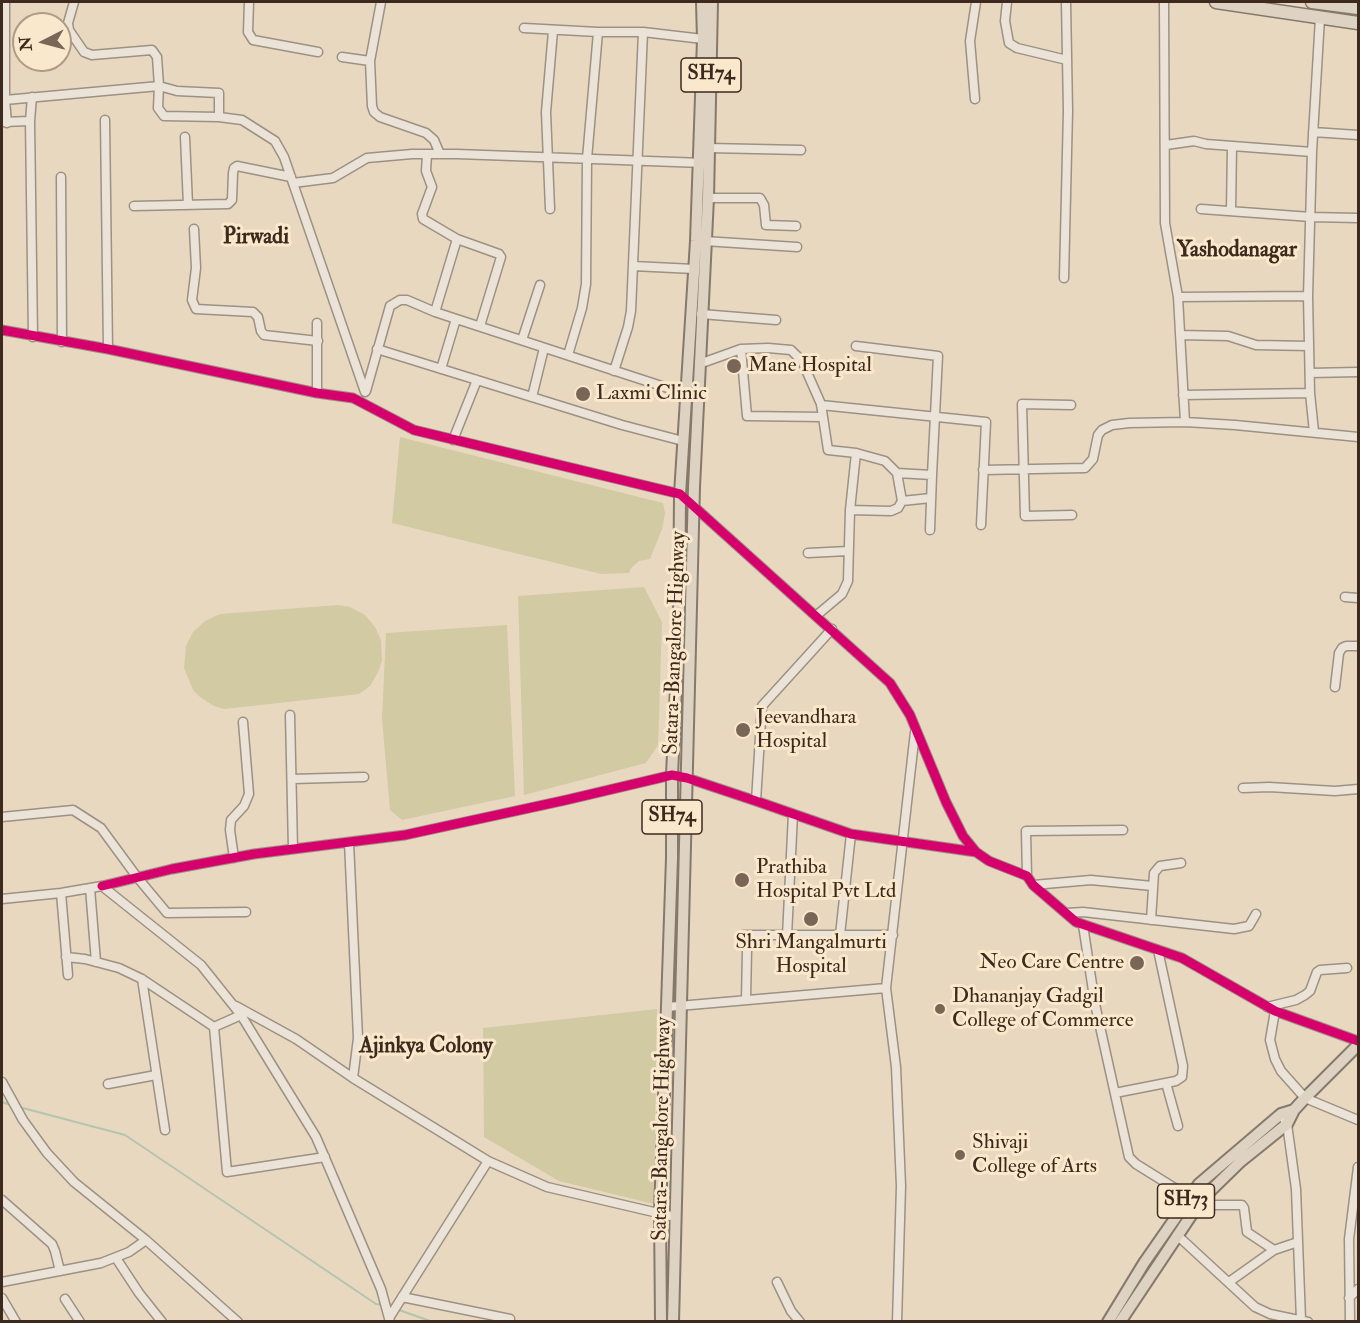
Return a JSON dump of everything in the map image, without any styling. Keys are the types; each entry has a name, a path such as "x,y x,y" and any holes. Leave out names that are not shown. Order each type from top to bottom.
{"highway":[{"path":"1216,2 1359,23"},
{"path":"1312,2 1359,8"}],"main road":[{"name":"Satara-Bangalore Highway","path":"661,1322 660,1213 672,775 680,622 680,494 694,270 704,163 702,2"},
{"name":"Satara-Bangalore Highway","path":"673,1322 693,506 704,242 708,198 704,163 709,148 712,2"},
{"name":"SH73","path":"1120,1322 1202,1199 1241,1161 1287,1124 1294,1110 1359,1043"},
{"name":"SH73","path":"1108,1322 1144,1263 1189,1197 1210,1173 1281,1114 1294,1110"}],"street":[{"path":"6,2 4,123 30,121"},
{"path":"74,2 69,18 69,30 84,52 92,55 152,50 157,57 158,108 164,116 219,117 242,120 275,141 284,157 365,392"},
{"path":"249,2 249,32 253,40 318,52"},
{"path":"381,2 370,61 374,112 380,117 426,133 434,140 440,154"},
{"path":"975,99 970,41 976,2"},
{"path":"1007,2 1005,21 1009,43 1017,48 1067,60"},
{"path":"1064,278 1068,122 1066,2"},
{"path":"1164,2 1165,223 1178,297 1185,422"},
{"path":"1314,432 1310,393 1308,296 1312,152 1320,18"},
{"path":"524,28 553,31 643,32 703,39"},
{"path":"550,208 546,157 546,112 553,31"},
{"path":"568,355 582,308 586,284 587,159 597,32"},
{"path":"614,371 628,327 633,266 643,32"},
{"path":"342,57 370,61"},
{"path":"5,100 159,86 177,91 219,93 219,117"},
{"path":"32,97 30,121 33,337"},
{"path":"105,120 108,349"},
{"path":"1313,132 1359,135"},
{"path":"185,136 188,205"},
{"path":"1166,145 1194,141 1312,152"},
{"path":"1231,212 1232,146"},
{"path":"709,148 801,150"},
{"path":"134,206 230,203 233,173 237,166 292,180 333,178 367,158 427,154 704,163"},
{"path":"427,154 426,171 432,188 422,214 423,219 457,239 499,254 501,257 480,326"},
{"path":"61,177 62,342"},
{"path":"708,198 760,198 763,200 766,225 796,226"},
{"path":"1200,208 1231,212 1359,218"},
{"path":"195,229 196,268 192,300 196,309 253,312 258,317 264,335 318,341"},
{"path":"435,312 457,239"},
{"path":"704,242 797,246"},
{"path":"633,266 694,270"},
{"path":"522,340 540,285"},
{"path":"1178,297 1308,296"},
{"path":"363,403 387,313 395,302 407,300 435,312 686,394"},
{"path":"701,314 776,320"},
{"path":"441,369 456,319"},
{"path":"317,323 317,393"},
{"path":"2,330 108,349 317,393 353,398 414,430 680,494 891,683 906,707 946,802 963,836 976,852 989,861 1027,876"},
{"path":"1180,335 1228,336 1256,345 1309,346"},
{"path":"856,346 938,356 930,530"},
{"path":"531,397 544,348"},
{"path":"376,349 682,441"},
{"path":"741,349 747,416 822,417"},
{"path":"699,364 741,349 791,350 802,361 821,405 828,450 856,453 885,461 897,473 902,501 898,508 891,511 850,510"},
{"path":"1310,373 1359,372"},
{"path":"453,440 477,380"},
{"path":"1183,395 1310,393"},
{"path":"1071,405 1022,404 1025,516 1072,515"},
{"path":"821,405 986,422 981,525"},
{"path":"983,470 1085,468 1093,459 1098,435 1112,425 1185,422 1359,437"},
{"path":"817,615 842,594 848,579 850,510 856,453"},
{"path":"897,473 932,475"},
{"path":"902,501 931,498"},
{"path":"808,553 848,551"},
{"path":"1345,597 1359,598"},
{"path":"756,801 762,706 832,629"},
{"path":"1335,687 1341,648 1359,646"},
{"path":"290,715 293,849"},
{"path":"234,858 231,820 244,806 249,794 243,722"},
{"path":"897,1322 901,1186 896,1067 886,988 915,728"},
{"path":"2,899 102,886 234,858 405,835 672,775 687,778 851,834 976,852"},
{"path":"292,779 364,777"},
{"path":"1243,788 1269,787 1335,791 1359,789"},
{"path":"2,817 73,810 101,828 167,913 246,912"},
{"path":"787,936 794,814"},
{"path":"1124,830 1026,831 1027,876 1033,885 1076,922 1182,958 1271,1009 1359,1043"},
{"path":"840,935 851,834"},
{"path":"349,842 358,1038 353,1078"},
{"path":"1150,920 1152,886 1156,868 1181,863"},
{"path":"1033,885 1091,880 1152,886"},
{"path":"102,886 201,965 241,1015 316,1137 381,1289 390,1320"},
{"path":"90,888 96,962"},
{"path":"61,893 68,975"},
{"path":"1066,913 1083,912 1234,929 1249,926 1256,915"},
{"path":"1083,925 1095,1004 1129,1158 1189,1197"},
{"path":"743,935 893,935"},
{"path":"746,1000 747,950"},
{"path":"1115,1093 1179,1080 1182,1077 1183,1066 1158,950"},
{"path":"66,957 119,968 142,979 214,1028"},
{"path":"1271,1009 1305,995 1310,991 1317,972 1320,970 1347,969"},
{"path":"142,979 165,1130"},
{"path":"667,1006 886,988"},
{"path":"230,1002 296,1039 353,1078 488,1161 547,1187 675,1217"},
{"path":"1271,1009 1270,1040 1281,1071 1305,1098 1359,1120"},
{"path":"214,1028 241,1015"},
{"path":"214,1028 227,1172 325,1157"},
{"path":"108,1084 156,1075"},
{"path":"2,1082 23,1120 47,1153 74,1182 146,1240 238,1322"},
{"path":"1166,1083 1178,1126"},
{"path":"1177,1235 1255,1307 1270,1314 1304,1321 1296,1189 1287,1124 1281,1114"},
{"path":"390,1320 402,1297 488,1161"},
{"path":"1350,1322 1349,1239 1358,1169"},
{"path":"1202,1199 1212,1205 1242,1204 1247,1232 1274,1250"},
{"path":"2,1200 52,1244 60,1271"},
{"path":"1354,1212 1359,1223"},
{"path":"2,1282 101,1263 129,1252 146,1240"},
{"path":"1229,1282 1274,1250 1298,1242"},
{"path":"116,1258 162,1322"},
{"path":"777,1282 791,1311 800,1322"},
{"path":"1349,1298 1359,1289"},
{"path":"402,1297 510,1319"},
{"path":"2,1298 16,1322"},
{"path":"65,1299 80,1322"}],"shaded area":[{"path":"400,437 663,503 665,513 662,529 650,559 639,561 629,573 601,574 392,523"},
{"path":"644,587 662,622 658,745 646,763 524,795 518,596"},
{"path":"338,605 350,607 365,615 375,627 381,640 382,661 378,672 370,686 359,694 224,709 214,706 193,690 184,668 186,646 193,632 205,621 220,614"},
{"path":"507,625 515,796 402,820 390,810 382,719 386,633"},
{"path":"657,1009 654,1204 559,1181 484,1137 483,1028"}],"waterway":[{"path":"2,1102 11,1105"},
{"path":"19,1107 125,1135 376,1304 382,1305"},
{"path":"399,1310 433,1322"}],"cycle path":[{"path":"2,330 108,349 317,393 353,398 414,430 680,494 890,683 910,715 946,802 963,836 976,852 989,861 1027,876 1033,885 1076,922 1182,958 1275,1011 1358,1041"},
{"path":"102,886 172,869 254,854 405,835 672,775 687,778 851,834 976,852"}],"place":[{"name":"Mane Hospital","path":"734,366"},
{"name":"Laxmi Clinic","path":"583,394"},
{"name":"Jeevandhara Hospital","path":"743,730"},
{"name":"Prathiba Hospital Pvt Ltd","path":"742,880"},
{"name":"Shri Mangalmurti Hospital","path":"811,919"},
{"name":"Neo Care Centre","path":"1137,963"},
{"name":"Dhananjay Gadgil College of Commerce","path":"940,1009"},
{"name":"Shivaji College of Arts","path":"960,1155"}],"district":[{"name":"Pirwadi","path":"256,238"},
{"name":"Yashodanagar","path":"1237,251"},
{"name":"Ajinkya Colony","path":"426,1047"}]}
